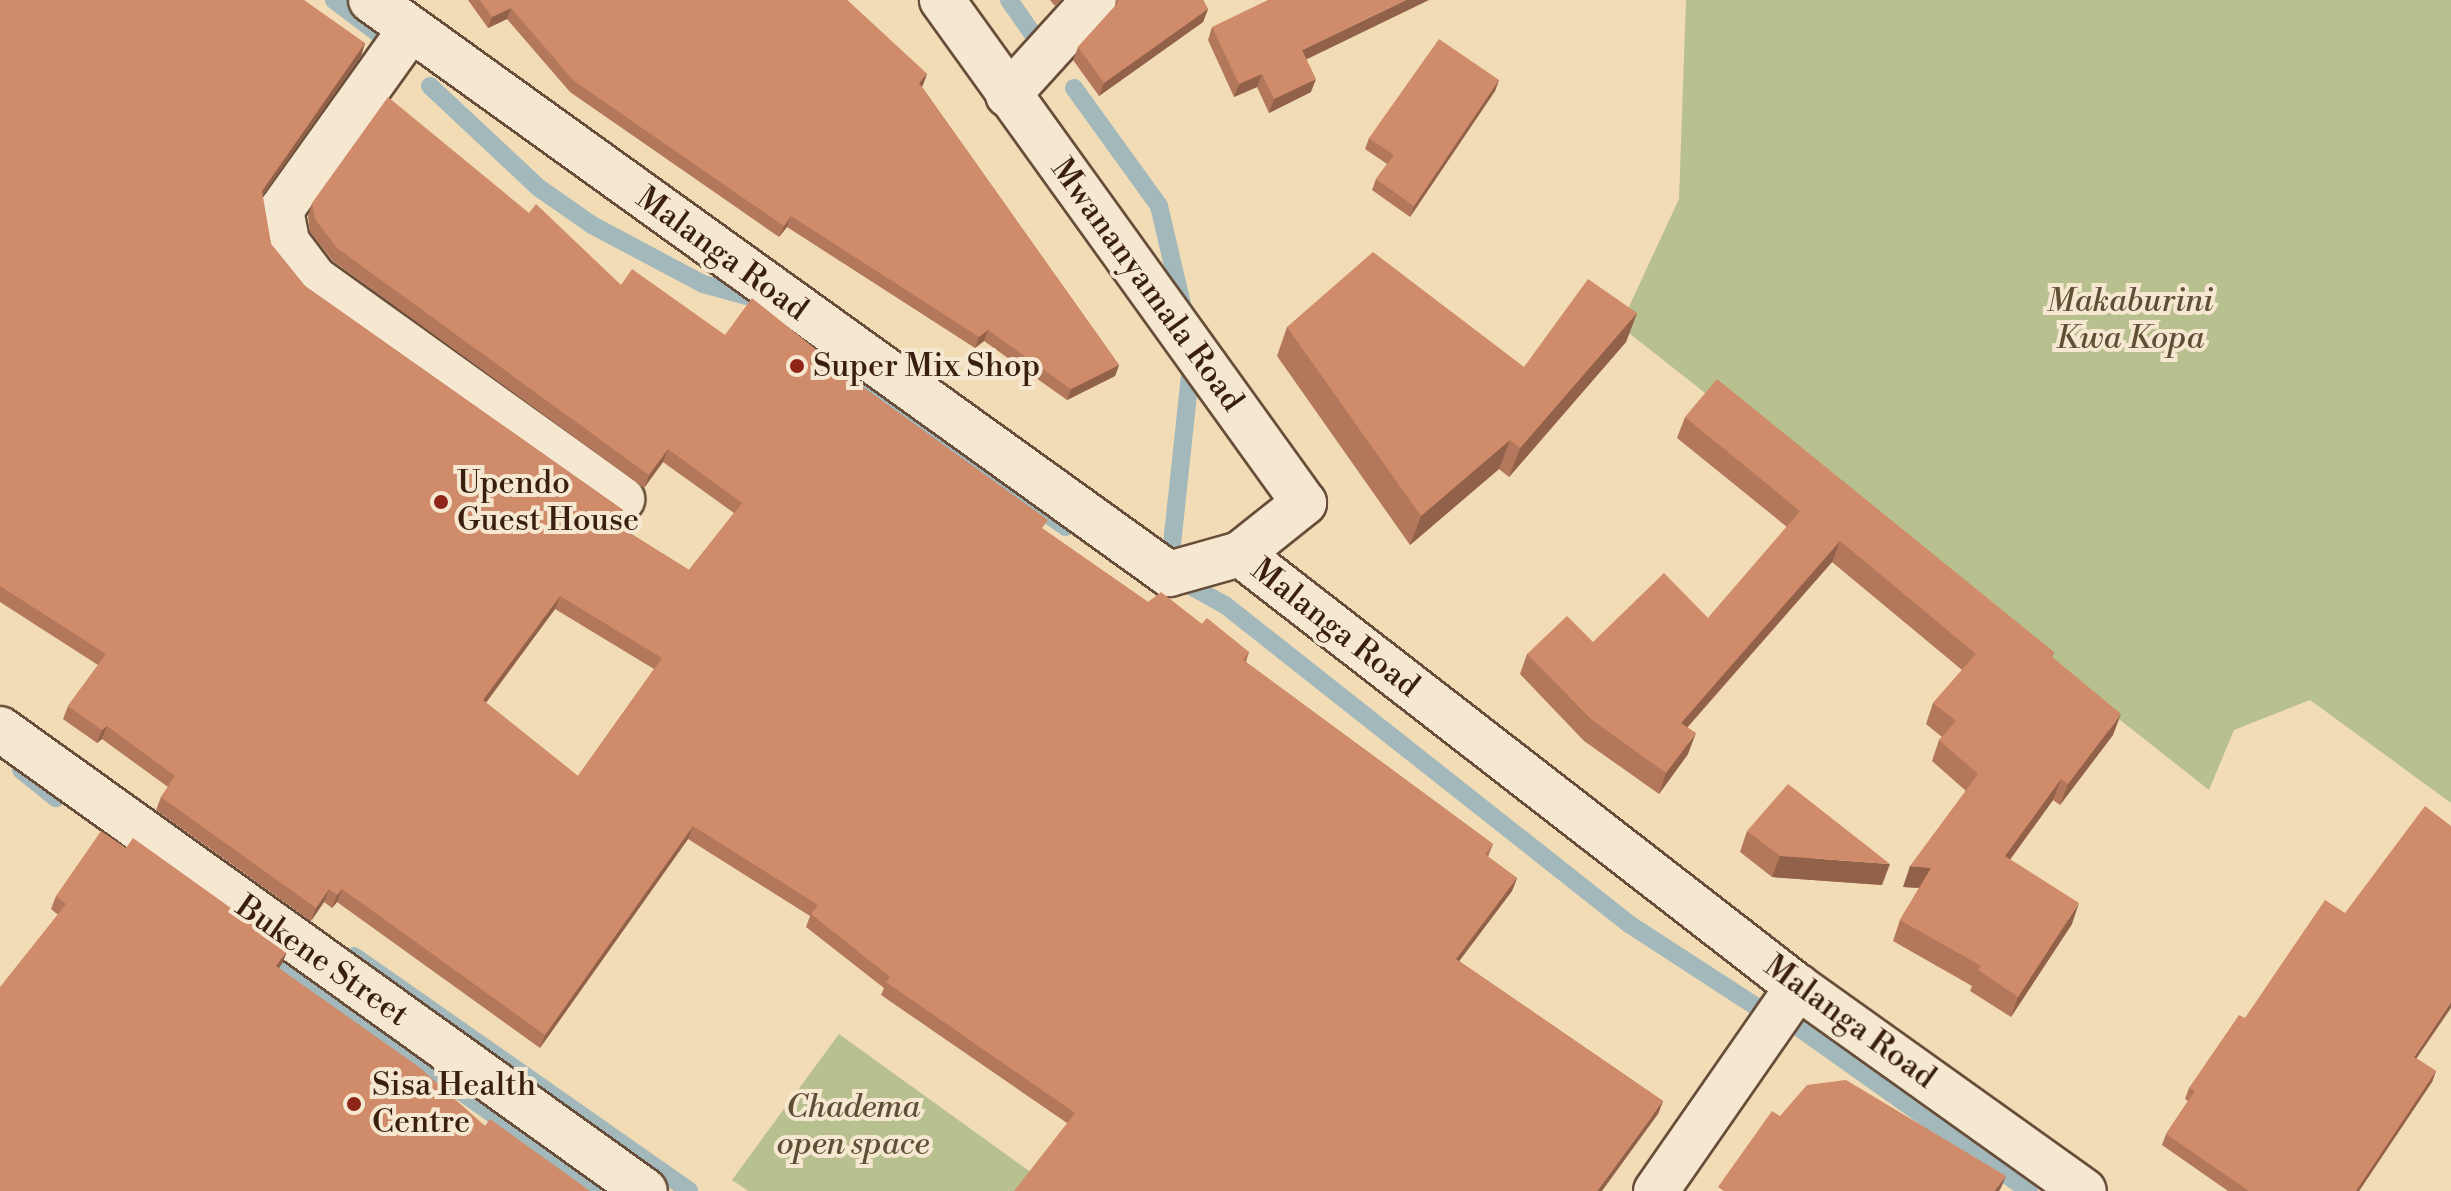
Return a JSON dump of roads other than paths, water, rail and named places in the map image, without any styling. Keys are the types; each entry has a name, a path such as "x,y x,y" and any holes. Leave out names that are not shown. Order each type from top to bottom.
{"street":[{"name":"Malanga Road","path":"371,0 1169,574 1240,554 1798,987 2084,1191"},
{"name":"Mwananyamala Road","path":"942,0 1304,503 1240,554"},
{"path":"1008,95 1094,0"},
{"path":"410,30 281,210 287,242 315,279 622,499"},
{"name":"Bukene Street","path":"0,729 645,1191"},
{"path":"1656,1191 1798,987"}],"waterway":[{"path":"334,0 399,49"},
{"path":"1009,0 1041,46"},
{"path":"430,86 539,188 592,225 703,284 758,299"},
{"path":"1074,88 1159,206 1184,313"},
{"path":"825,350 874,395 1066,527"},
{"path":"1192,357 1169,574 1225,605 1629,924 1757,1007"},
{"path":"21,770 56,798"},
{"path":"261,950 529,1140 592,1191"},
{"path":"354,956 689,1191"},
{"path":"1802,1030 2029,1191"}],"place":[{"name":"Super Mix Shop","path":"797,366"},
{"name":"Upendo Guest House","path":"441,502"},
{"name":"Sisa Health Centre","path":"354,1104"}],"park label":[{"name":"Makaburini Kwa Kopa","path":"2130,320"},
{"name":"Chadema open space","path":"853,1126"}]}
